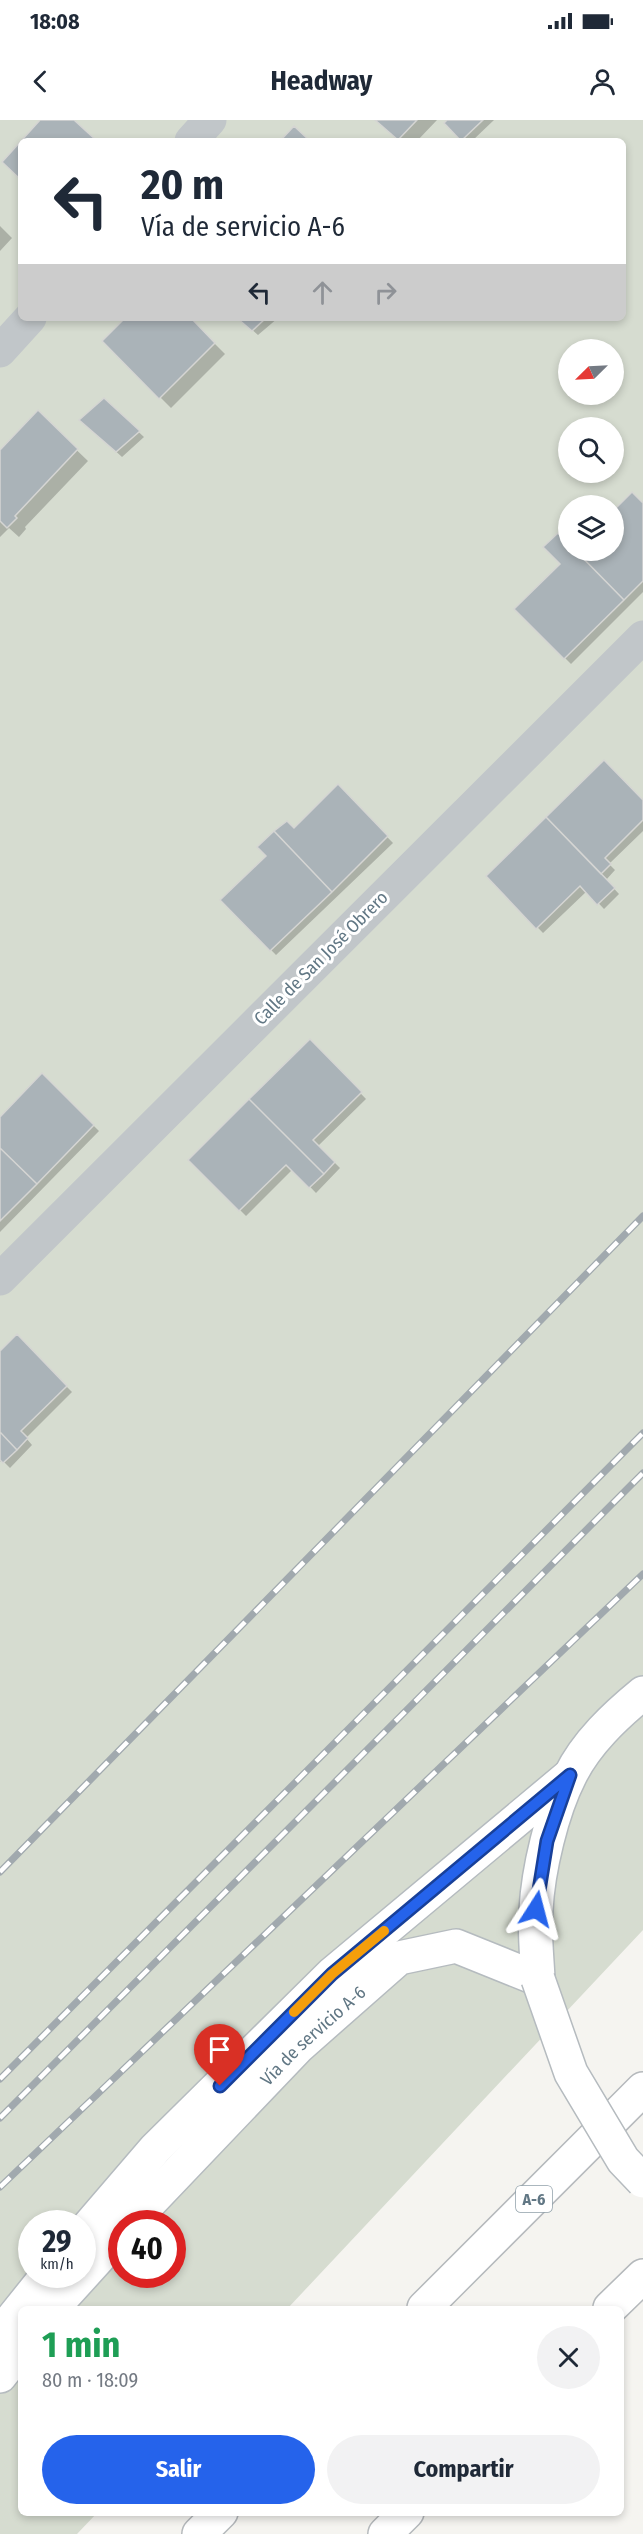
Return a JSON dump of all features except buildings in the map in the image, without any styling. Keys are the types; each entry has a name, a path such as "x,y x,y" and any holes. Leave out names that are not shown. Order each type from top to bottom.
{"main road":[{"path":"643,1693 615,1718 590,1746 570,1775 547,1841 536,1909 538,1979 571,2073 623,2160 643,2181"},
{"name":"Vía de servicio A-6","path":"96,2218 156,2149 332,1974 570,1775"},
{"name":"Vía de servicio A-6","path":"142,2210 298,2047 399,1958 456,1946 538,1979"},
{"name":"A-6","path":"426,2306 643,2089"},
{"path":"56,2306 108,2248"},
{"path":"612,2306 643,2276"},
{"path":"22,2306 37,2288"},
{"path":"0,2334 18,2312"},
{"path":"0,2376 18,2353"},
{"path":"199,2534 217,2516"}],"street":[{"path":"194,138 210,120"},
{"path":"0,351 27,321"},
{"name":"Calle de San José Obrero","path":"0,1279 643,637"}],"shaded area":[{"path":"0,120 643,120 643,1930 290,2306 18,2306 18,2516 94,2516 77,2534 0,2534"}],"railway":[{"path":"0,1872 643,1216"},
{"path":"0,2079 643,1433"},
{"path":"0,2118 643,1473"},
{"path":"0,2187 643,1574"}],"slow traffic":[{"path":"294,2012 332,1974 384,1931"}],"route":[{"path":"220,2086 332,1974 570,1775 547,1841 536,1909"}]}
